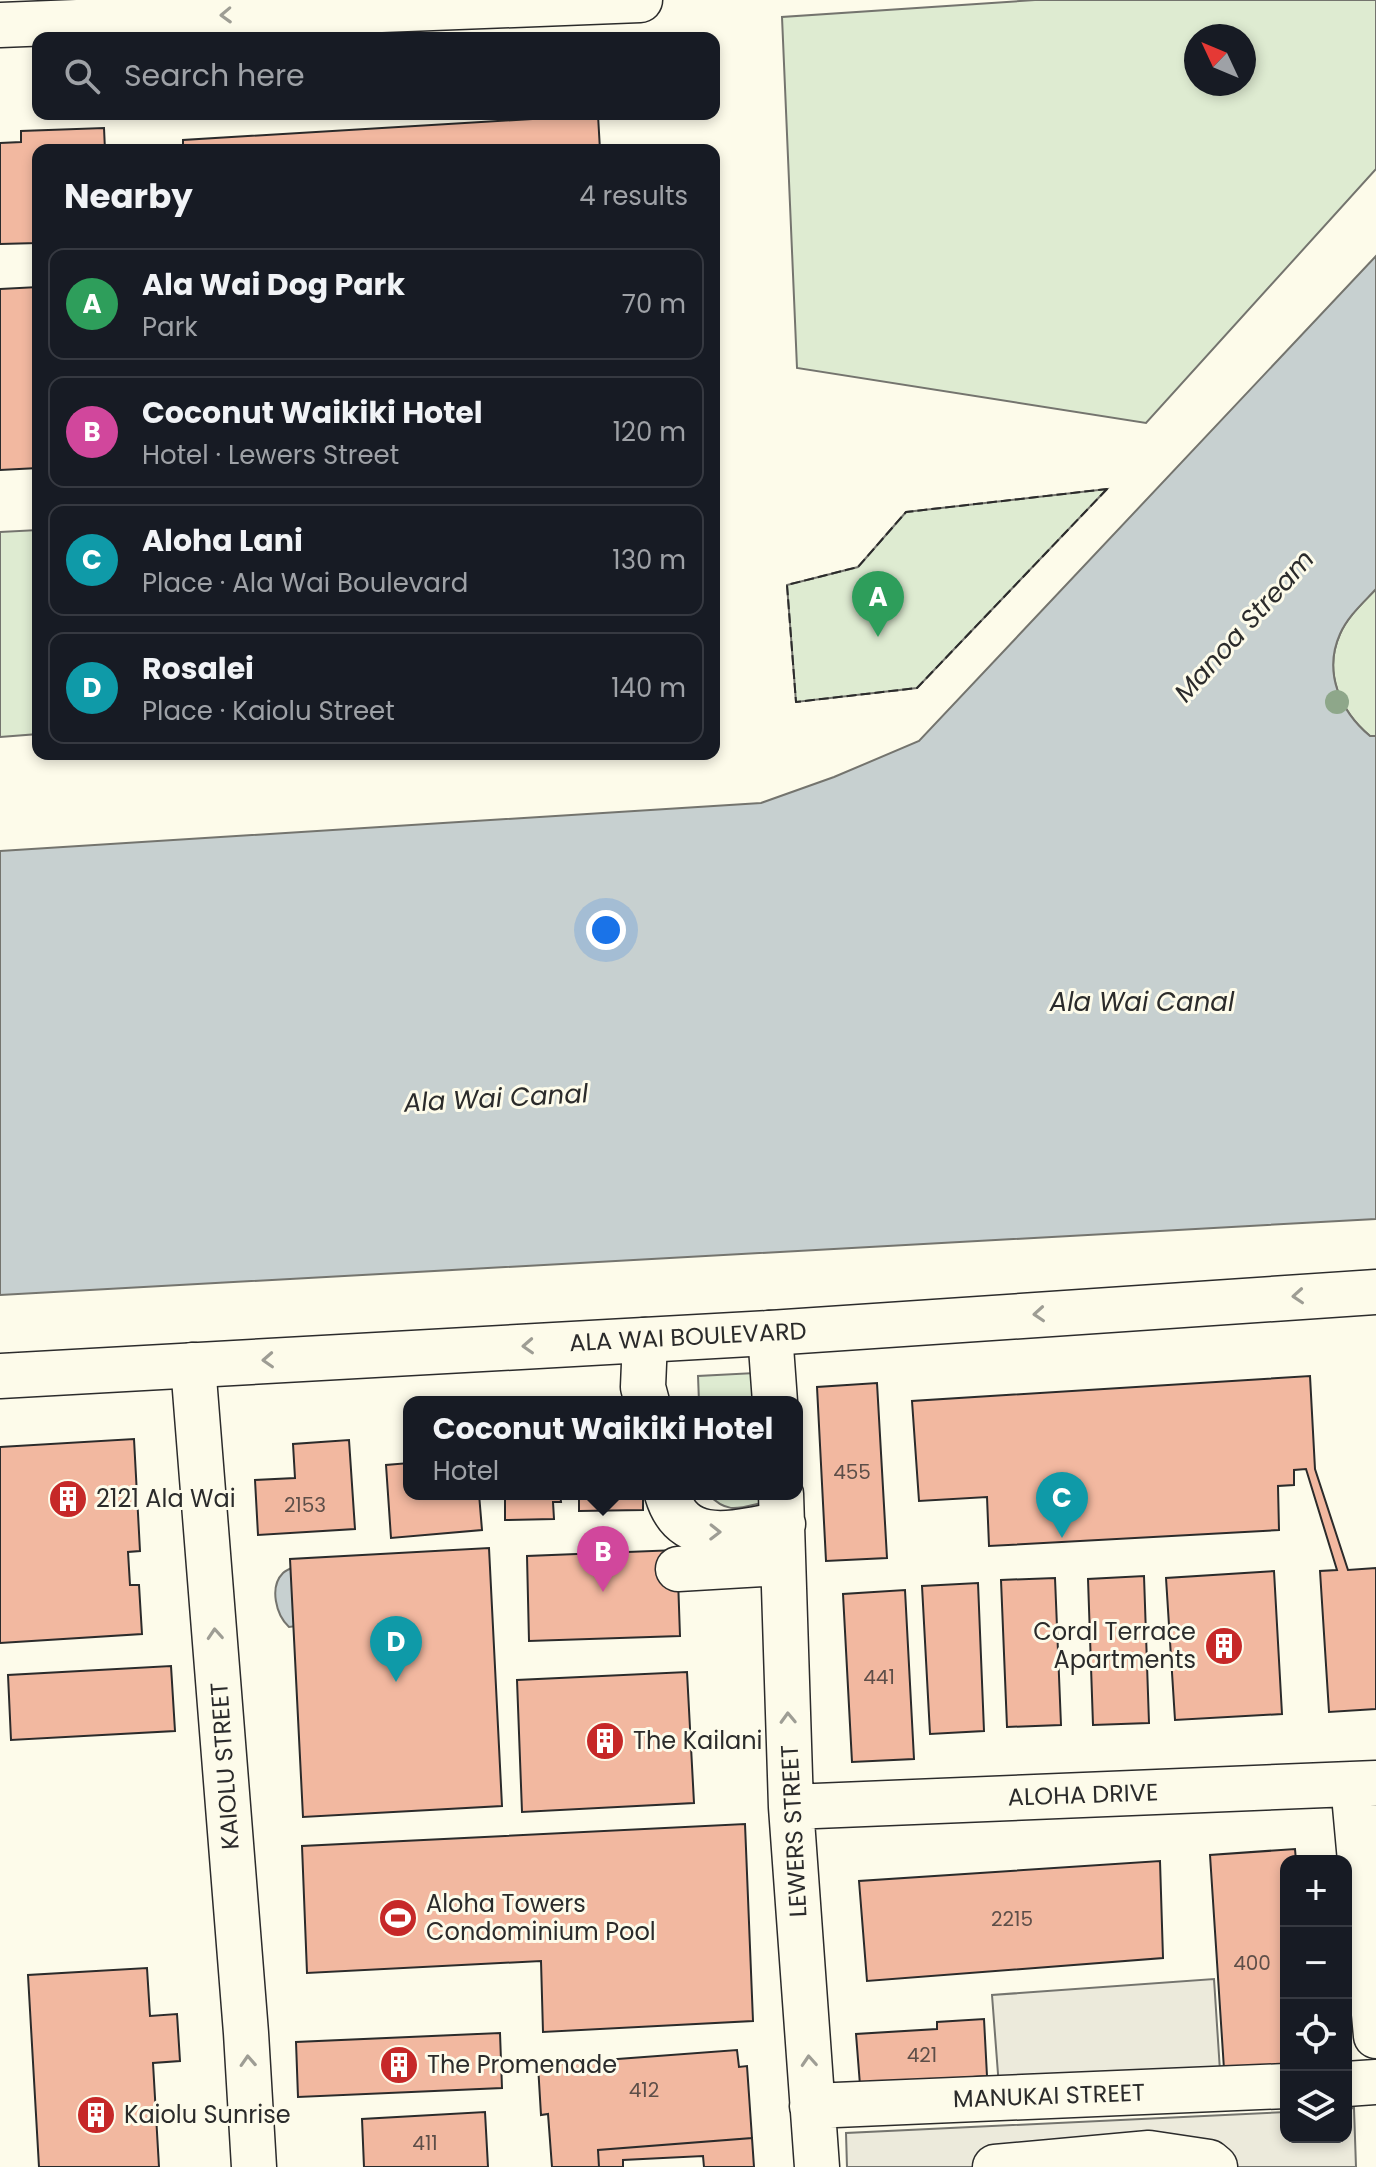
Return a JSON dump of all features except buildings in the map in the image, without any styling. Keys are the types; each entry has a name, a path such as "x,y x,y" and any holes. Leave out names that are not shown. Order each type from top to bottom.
{"street":[{"path":"0,25 121,9 640,0"},
{"name":"ALA WAI BOULEVARD","path":"0,1376 770,1333 1376,1292"},
{"path":"770,1333 775,1396"},
{"path":"645,1340 645,1396"},
{"name":"KAIOLU STREET","path":"193,1365 254,2167"},
{"path":"669,1500 675,1515 685,1525 700,1532 719,1534 782,1527"},
{"path":"678,1569 782,1527"},
{"name":"LEWERS STREET","path":"782,1527 791,1807 817,2167"},
{"path":"1365,1784 1376,2036"},
{"name":"ALOHA DRIVE","path":"791,1807 1365,1784"},
{"path":"1352,2084 1376,2082"},
{"name":"MANUKAI STREET","path":"812,2106 1280,2086"},
{"path":"995,2167 1149,2153 1209,2162 1215,2167"}],"green space":[{"path":"1035,0 1376,0 1376,169 1146,423 797,368 782,17"},
{"path":"1107,489 917,688 796,702 787,585 858,567 906,512"},
{"path":"32,530 32,734 0,737 0,532"},
{"path":"1376,589 1376,736 1370,736 1343,703 1337,690 1333,662 1343,627"},
{"path":"755,1373 757,1396 699,1396 698,1376"},
{"path":"765,1500 765,1502 734,1508 715,1501"}],"shaded area":[{"path":"1214,1979 1220,2071 999,2087 992,1995"},
{"path":"1352,2108 1356,2167 847,2167 846,2133 1280,2112 1280,2143 1352,2143"}],"water":[{"name":"Ala Wai Canal","path":"1376,256 1376,589 1343,627 1333,662 1337,690 1343,703 1359,726 1370,736 1376,736 1376,1219 0,1295 0,851 761,803 834,777 919,741"},
{"path":"301,1564 312,1624 289,1627 278,1608 276,1586 283,1573"}],"fence":[{"path":"1107,489 917,688 796,702 787,585 858,567 906,512 1107,489"}],"place":[{"name":"Ala Wai Dog Park","path":"878,637"},
{"name":"2121 Ala Wai","path":"68,1499"},
{"name":"Aloha Lani","path":"1062,1538"},
{"name":"Coconut Waikiki Hotel","path":"603,1592"},
{"name":"Coral Terrace Apartments","path":"1224,1646"},
{"name":"Rosalei","path":"396,1682"},
{"name":"The Kailani","path":"605,1741"},
{"name":"Aloha Towers Condominium Pool","path":"398,1918"},
{"name":"The Promenade","path":"399,2065"},
{"name":"Kaiolu Sunrise","path":"96,2115"}],"water label":[{"name":"Manoa Stream","path":"1244,626"}]}
